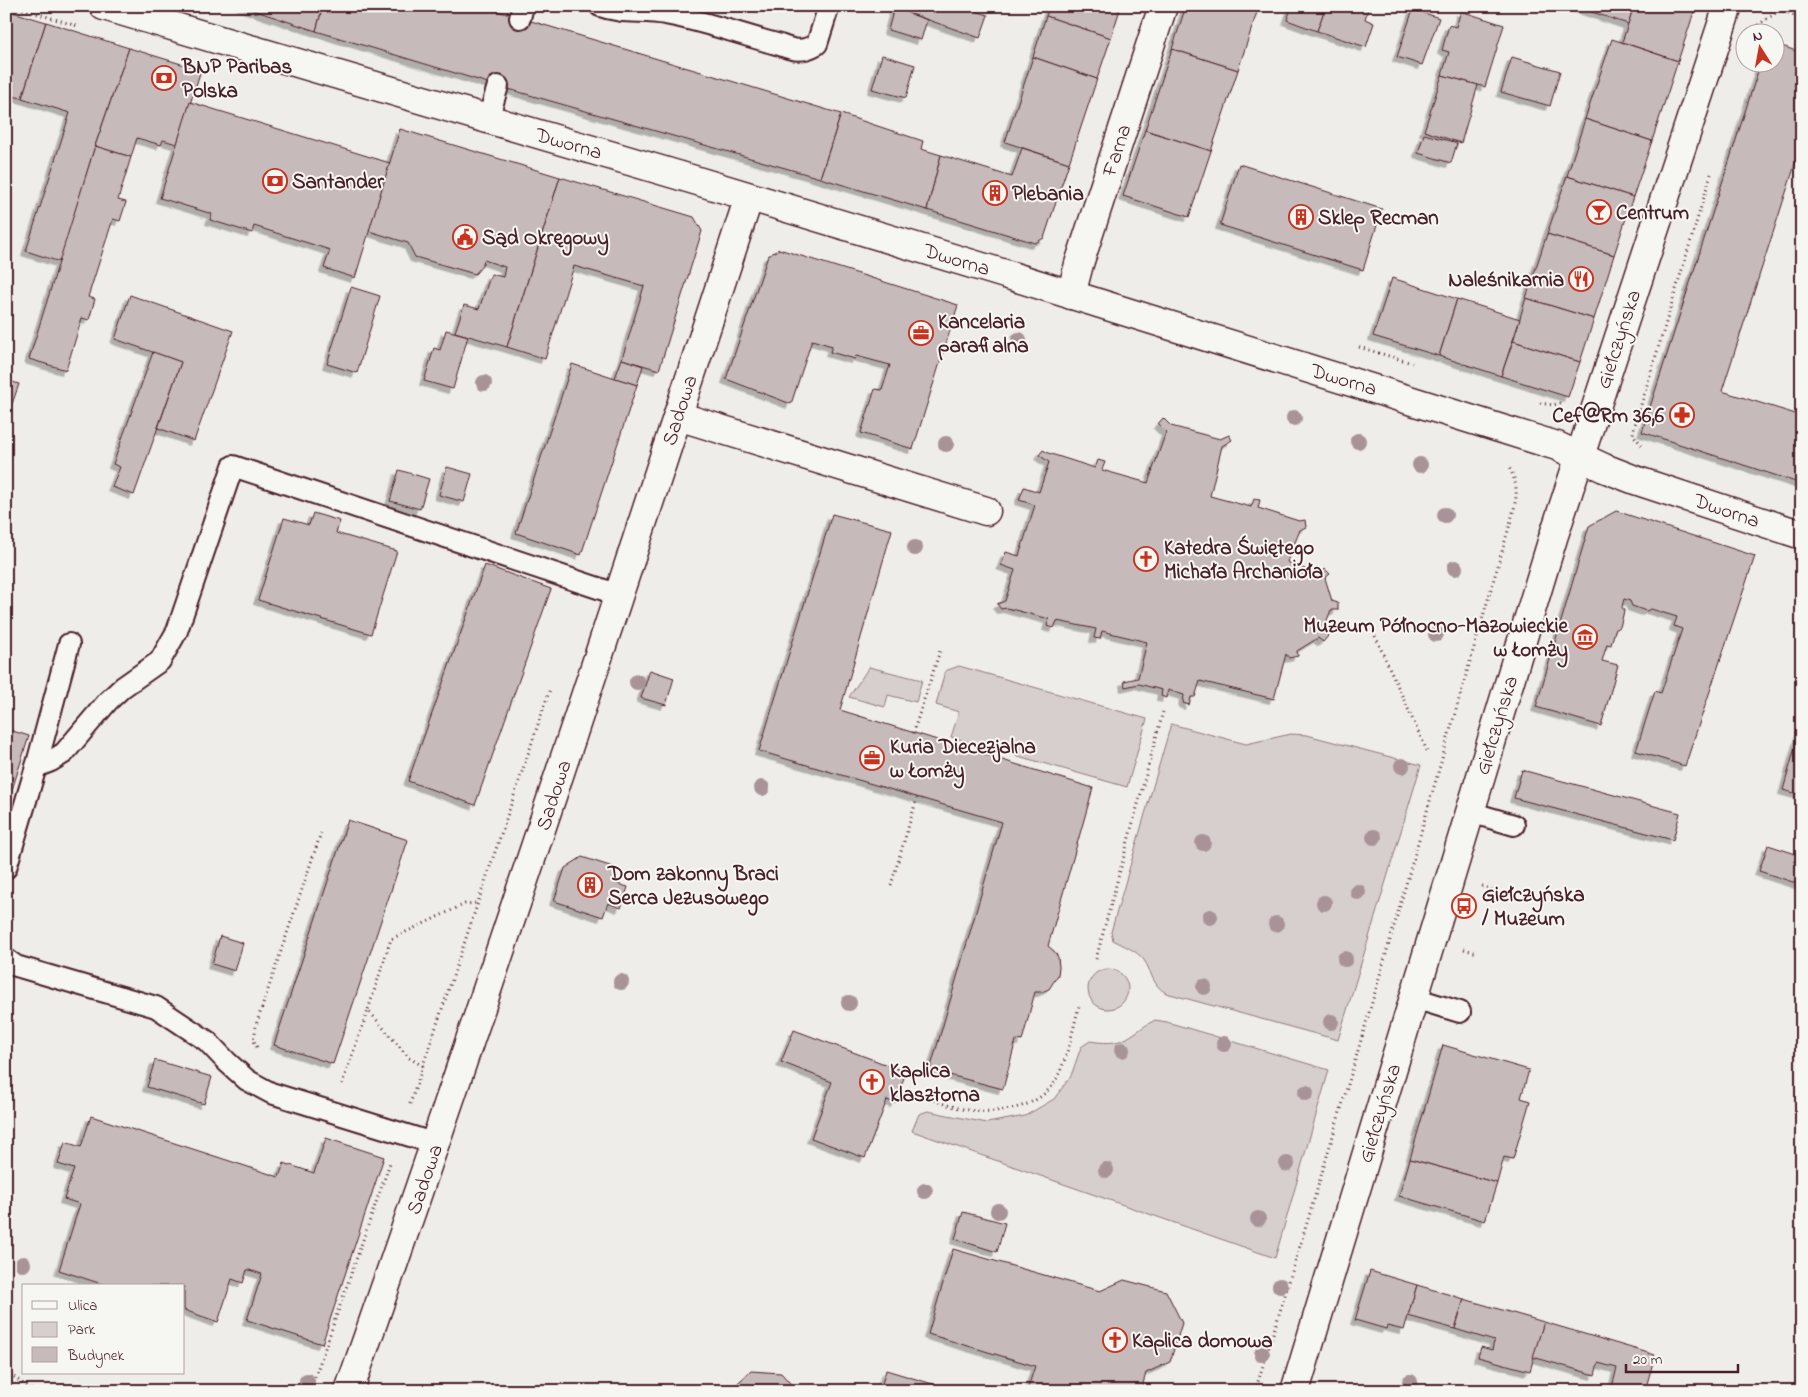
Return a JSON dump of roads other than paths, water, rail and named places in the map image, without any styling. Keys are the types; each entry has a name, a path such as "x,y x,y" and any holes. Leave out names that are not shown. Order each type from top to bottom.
{"street":[{"name":"Dworna","path":"104,6 749,197 1557,446 1635,480 1802,535"},
{"name":"Farna","path":"1071,295 1079,264 1163,6"},
{"name":"Giełczyńska","path":"1295,1391 1553,538 1728,6"},
{"name":"Sadowa","path":"349,1391 436,1144 749,197"},
{"path":"678,416 986,511"}],"lane":[{"path":"600,6 608,9 656,12 793,50 807,50 817,44 829,6"},
{"path":"488,119 498,86"},
{"path":"36,768 64,753 108,701 123,687 160,661 167,651 177,631 233,466 618,595"},
{"path":"6,868 70,644"},
{"path":"1470,812 1514,826"},
{"path":"6,959 16,966 156,1007 207,1042 247,1080 272,1093 436,1144"},
{"path":"1414,998 1460,1012"}],"place":[{"name":"BNP Paribas Polska","path":"164,78"},
{"name":"Santander","path":"275,181"},
{"name":"Plebania","path":"995,193"},
{"name":"Centrum","path":"1599,212"},
{"name":"Sklep Recman","path":"1301,217"},
{"name":"Sąd Okręgowy","path":"465,237"},
{"name":"Naleśnikarnia","path":"1581,279"},
{"name":"Kancelaria parafialna","path":"921,333"},
{"name":"Cef@Rm 36,6","path":"1682,415"},
{"name":"Katedra Świętego Michała Archanioła","path":"1146,559"},
{"name":"Muzeum Północno-Mazowieckie w Łomży","path":"1585,637"},
{"name":"Kuria Diecezjalna w Łomży","path":"872,758"},
{"name":"Dom zakonny Braci Serca Jezusowego","path":"590,885"},
{"name":"Giełczyńska / Muzeum","path":"1464,906"},
{"name":"Kaplica klasztorna","path":"872,1082"},
{"name":"Kaplica domowa","path":"1115,1340"}]}
